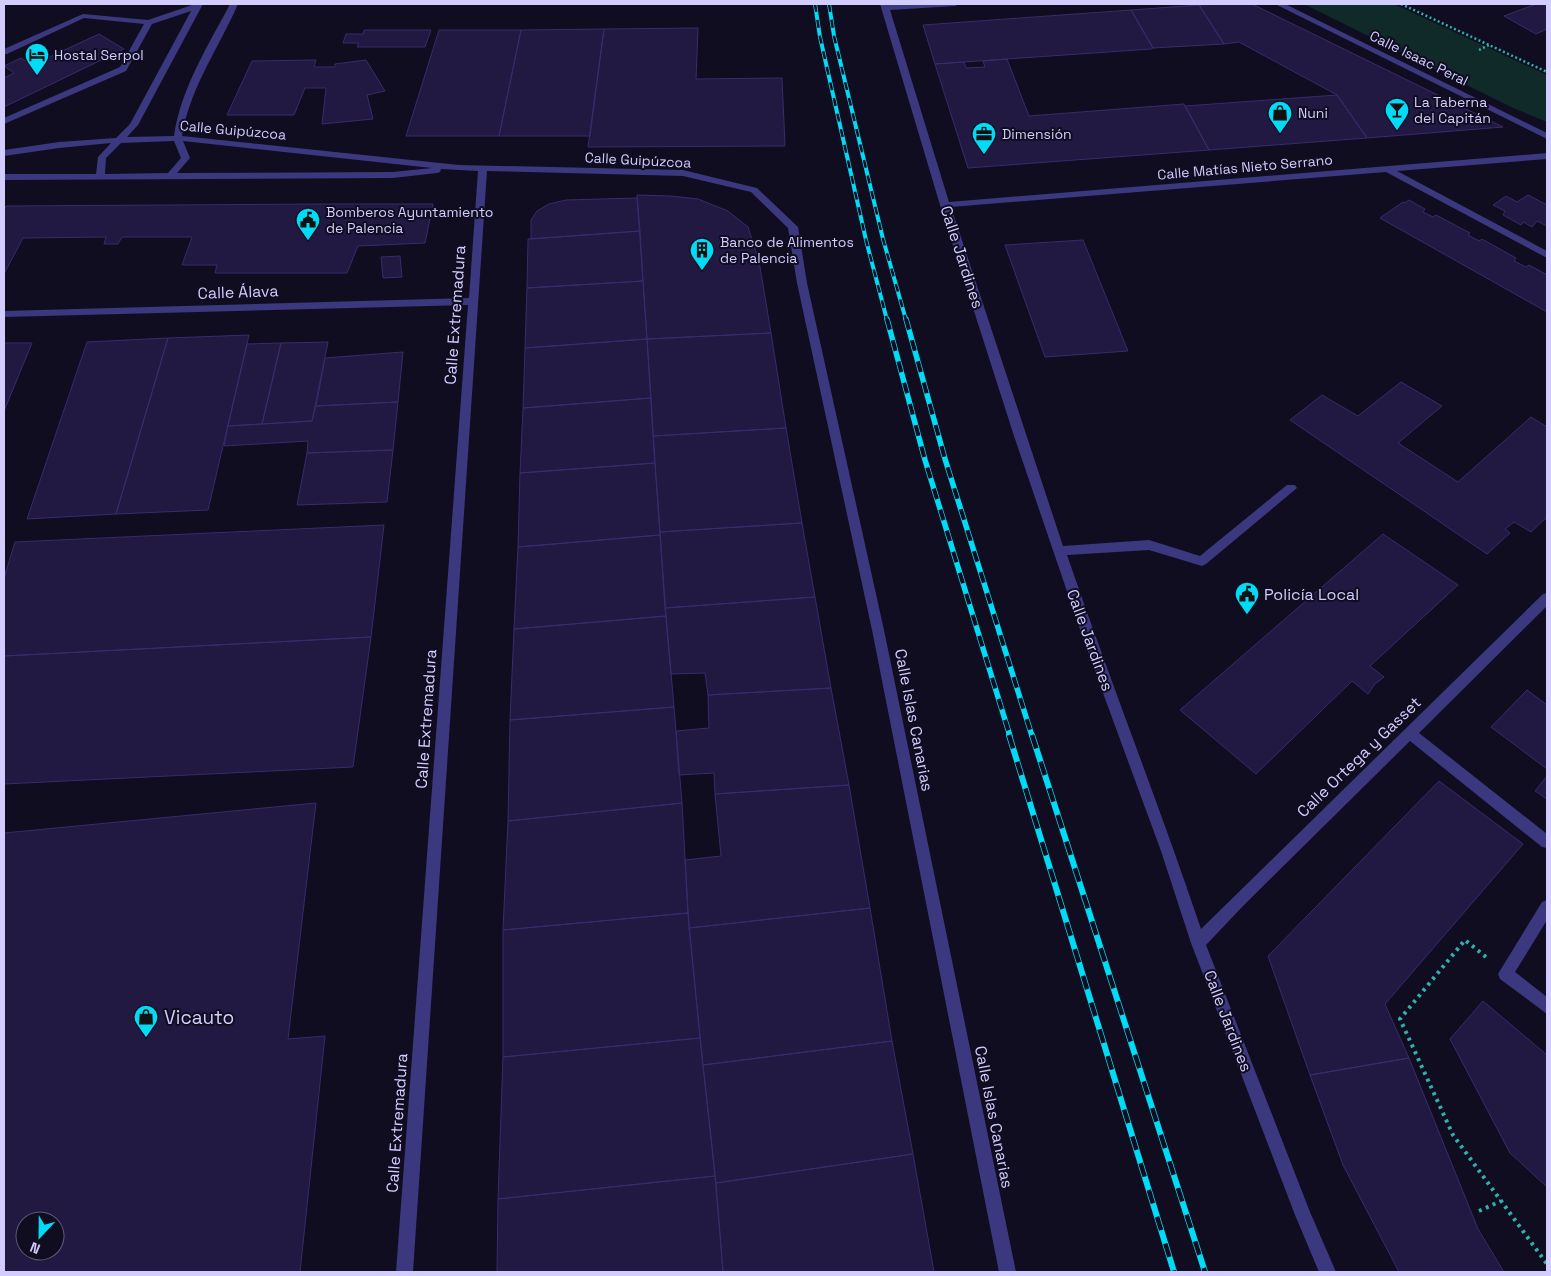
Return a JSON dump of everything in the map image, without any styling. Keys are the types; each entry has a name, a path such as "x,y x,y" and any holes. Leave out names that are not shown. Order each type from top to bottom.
{"street":[{"path":"171,175 186,158 178,138 182,115 204,63 234,4"},
{"path":"885,6 955,4"},
{"name":"Calle Isaac Peral","path":"1279,4 1547,136"},
{"path":"4,52 83,16 148,22 199,5"},
{"path":"100,176 102,157 134,125 199,5"},
{"name":"Calle Jardines","path":"885,6 945,205 1020,436 1091,644 1168,851 1198,943 1303,1215 1327,1270"},
{"path":"4,121 123,69 148,22"},
{"name":"Calle Guipúzcoa","path":"4,152 120,140 178,138 459,168 683,173 754,190"},
{"name":"Calle Matías Nieto Serrano","path":"945,205 1547,156"},
{"name":"Calle Guipúzcoa","path":"4,177 393,175 459,168"},
{"name":"Calle Extremadura","path":"404,1272 483,169"},
{"path":"1387,169 1547,255"},
{"name":"Calle Islas Canarias","path":"754,190 793,227 802,283 880,640 1008,1272"},
{"name":"Calle Álava","path":"4,314 473,301"},
{"path":"1059,552 1149,545 1202,561 1290,488"},
{"name":"Calle Ortega y Gasset","path":"1198,943 1244,894 1547,598"},
{"path":"1409,732 1547,842"},
{"path":"1547,907 1505,974 1547,1006"}],"path":[{"path":"1401,4 1547,72"},
{"path":"1479,50 1489,45"},
{"path":"1505,974 1466,940 1400,1019 1453,1136 1547,1264"},
{"path":"1479,1211 1501,1202"}],"green space":[{"path":"1304,4 1394,4 1547,75 1547,122 1511,107"}],"building":[{"path":"1252,4 1503,127 1367,138 1337,95 1239,42 1224,44 1199,5"},
{"path":"1536,4 1547,4 1547,29 1536,34 1504,16"},
{"path":"1199,5 1224,44 1153,48 1131,10"},
{"path":"1131,10 1153,48 935,64 923,25"},
{"path":"698,28 696,79 782,78 785,146 588,147 604,29"},
{"path":"604,29 590,136 499,136 521,30"},
{"path":"364,30 431,30 425,47 357,47 359,43 343,43 346,34 363,34"},
{"path":"439,30 521,30 499,136 406,136"},
{"path":"99,34 124,49 4,107 4,78 14,73 4,66 21,58 32,65"},
{"path":"1007,59 1029,116 1184,104 1209,150 968,168 935,64 964,62 966,68 985,67 983,61"},
{"path":"316,60 314,67 335,67 335,64 366,60 385,91 367,95 373,119 322,124 326,88 305,88 294,115 227,115 252,61"},
{"path":"1337,95 1367,138 1209,150 1185,106"},
{"name":"Banco de Alimentos de Palencia","path":"637,195 698,199 728,211 748,227 759,261 771,333 647,339"},
{"path":"1528,195 1547,205 1547,226 1537,221 1532,227 1523,222 1521,225 1503,215 1505,211 1493,205 1506,196 1517,202"},
{"path":"637,198 640,231 531,239 531,220 537,211 549,204 566,200"},
{"path":"1409,200 1425,209 1423,212 1433,217 1436,215 1470,233 1468,235 1479,241 1482,239 1516,258 1514,261 1526,267 1529,265 1547,275 1547,312 1380,218"},
{"name":"Bomberos Ayuntamiento de Palencia","path":"433,204 425,243 358,246 347,273 215,273 217,265 182,265 192,237 122,237 118,244 104,244 106,237 23,238 4,274 4,211 6,206"},
{"path":"640,231 643,281 527,288 528,239"},
{"path":"1083,240 1128,351 1045,357 1005,245"},
{"path":"400,256 402,277 383,278 381,257"},
{"path":"643,281 647,339 525,348 527,288"},
{"path":"771,333 786,428 653,436 647,339"},
{"path":"249,335 208,510 116,514 168,338"},
{"path":"168,338 116,514 27,519 87,342"},
{"path":"647,339 651,398 523,408 525,348"},
{"path":"328,342 312,421 262,424 281,343"},
{"path":"4,343 32,343 4,411"},
{"path":"281,343 262,424 228,426 247,344"},
{"path":"403,352 398,402 316,406 325,358"},
{"path":"1401,382 1442,406 1398,443 1458,482 1531,417 1547,427 1547,517 1531,532 1514,522 1505,529 1510,533 1487,554 1290,420 1322,395 1358,416"},
{"path":"651,398 655,463 520,473 523,408"},
{"path":"398,402 393,450 307,453 308,441 224,446 228,426 312,421 316,406"},
{"path":"786,428 802,523 660,532 653,436"},
{"path":"393,450 387,502 297,505 307,453"},
{"path":"655,463 660,535 518,547 520,473"},
{"path":"802,523 815,597 665,608 660,532"},
{"path":"384,525 371,637 4,656 4,578 15,542"},
{"path":"1383,534 1458,585 1370,666 1384,677 1375,684 1368,694 1352,681 1256,774 1180,710"},
{"path":"660,535 666,616 514,629 518,547"},
{"path":"815,597 831,688 708,695 705,673 671,674 665,608"},
{"path":"666,616 674,707 510,720 514,629"},
{"path":"371,637 353,767 4,784 4,656"},
{"path":"831,688 849,785 715,794 714,773 679,775 676,731 709,728 708,695"},
{"path":"1527,690 1547,705 1547,769 1491,727"},
{"path":"674,707 682,803 508,821 510,720"},
{"path":"1547,776 1547,799 1535,791"},
{"path":"1439,781 1523,844 1385,1004 1409,1058 1310,1075 1268,956"},
{"path":"849,785 870,908 689,928 685,860 721,856 715,794"},
{"name":"Vicauto","path":"316,803 288,1039 325,1036 300,1272 4,1272 4,833"},
{"path":"682,803 688,913 503,930 508,821"},
{"path":"870,908 892,1041 703,1065 689,928"},
{"path":"688,913 700,1038 503,1057 503,930"},
{"path":"1483,1001 1547,1055 1547,1187 1510,1153 1450,1039"},
{"path":"700,1038 715,1176 498,1199 503,1057"},
{"path":"892,1041 913,1154 716,1183 703,1065"},
{"path":"1409,1058 1478,1229 1504,1272 1399,1272 1343,1165 1310,1075"},
{"path":"913,1154 934,1272 723,1272 716,1183"},
{"path":"715,1176 723,1272 497,1272 498,1199"}],"railway":[{"path":"815,4 820,37 866,240 887,320"},
{"path":"829,4 834,36 883,239 906,320"},
{"path":"887,319 925,460 1010,736"},
{"path":"906,319 945,459 1032,736"},
{"path":"1009,735 1174,1272"},
{"path":"1032,735 1205,1272"}],"place":[{"name":"Hostal Serpol","path":"37,76"},
{"name":"La Taberna del Capitán","path":"1397,131"},
{"name":"Nuni","path":"1280,134"},
{"name":"Dimensión","path":"984,155"},
{"name":"Bomberos Ayuntamiento de Palencia","path":"308,241"},
{"name":"Banco de Alimentos de Palencia","path":"702,271"},
{"name":"Policía Local","path":"1247,615"},
{"name":"Vicauto","path":"146,1038"}]}
